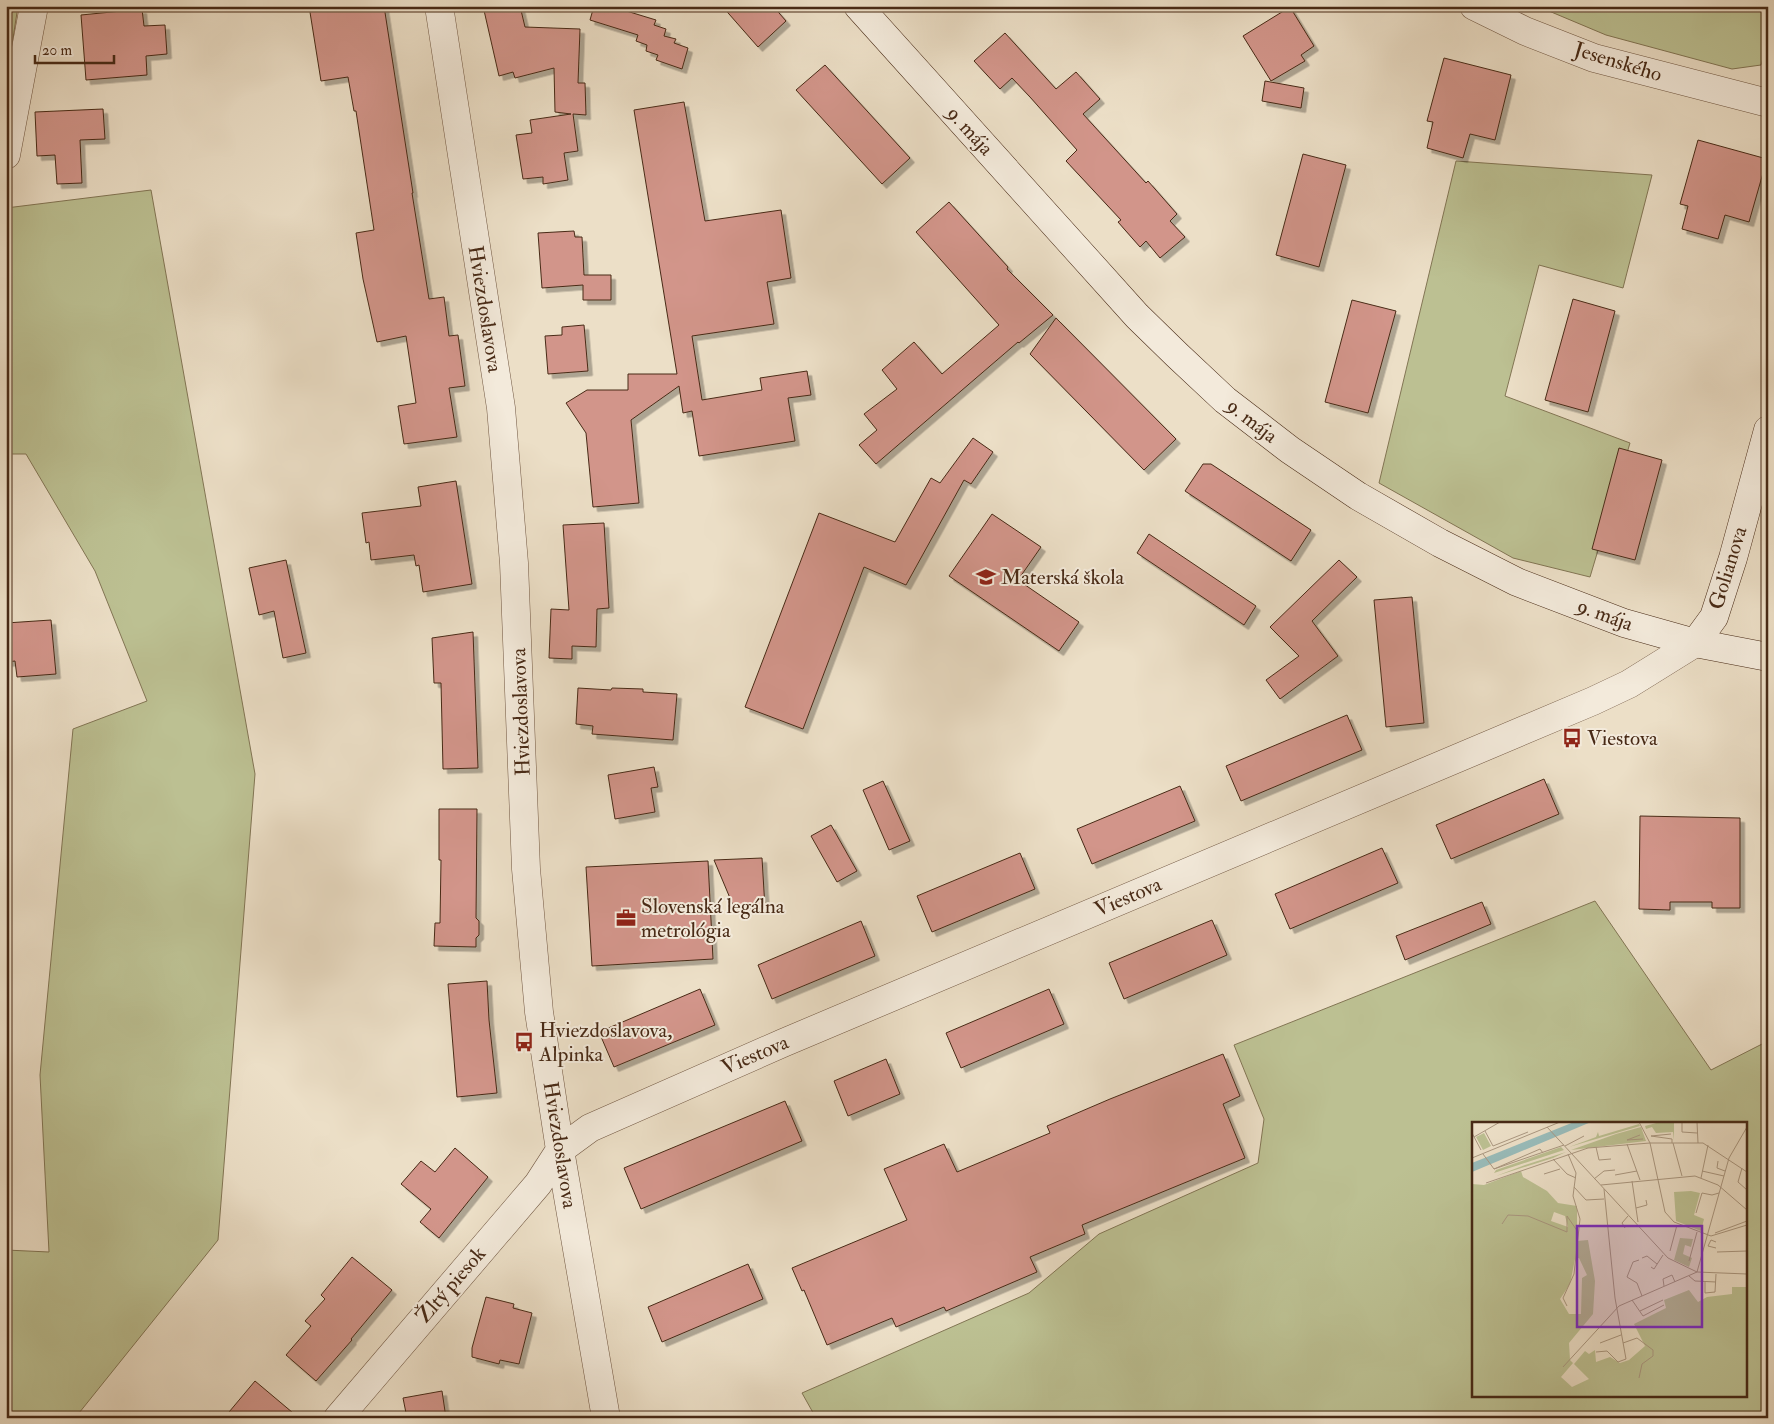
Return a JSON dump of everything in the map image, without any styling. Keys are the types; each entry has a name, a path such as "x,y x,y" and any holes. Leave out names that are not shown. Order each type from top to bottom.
{"street":[{"path":"6,155 34,6"},
{"name":"Hviezdoslavova","path":"439,6 500,408 518,613 526,869 539,1012 560,1150 606,1418"},
{"name":"9. mája","path":"858,6 1137,316 1225,400 1290,450 1358,496 1440,544 1517,582 1624,623 1695,643 1768,657"},
{"name":"Jesenského","path":"1474,6 1525,31 1594,58 1768,103"},
{"name":"Golianova","path":"1695,643 1714,617 1733,558 1768,430"},
{"name":"Viestova","path":"560,1150 590,1128 767,1050 1593,701 1628,684 1695,643"},
{"name":"Žltý piesok","path":"338,1418 538,1184 560,1150"}],"green space":[{"path":"6,6 18,6 6,83"},
{"path":"1537,6 1768,6 1768,40 1761,65 1732,69 1606,35"},
{"path":"1456,161 1652,175 1623,288 1539,265 1505,396 1630,443 1590,577 1513,558 1379,483"},
{"path":"151,190 255,774 218,1240 75,1418 6,1418 6,1250 49,1252 40,1075 73,729 147,701 95,571 26,454 6,454 6,208"},
{"path":"1595,901 1711,1070 1768,1041 1768,1418 816,1418 802,1393 1029,1293 1099,1234 1258,1163 1264,1119 1234,1045"}],"building":[{"path":"309,6 384,6 429,299 444,297 449,336 458,335 465,386 449,388 457,437 404,444 398,406 416,403 406,336 377,342 363,279 356,233 374,230 356,111 354,111 348,77 321,81"},
{"path":"483,6 520,6 525,27 580,29 578,83 585,83 586,115 573,114 578,151 564,153 568,180 543,184 543,177 523,179 516,135 532,133 530,120 571,114 555,112 554,68 515,78 513,72 499,76"},
{"path":"594,6 610,6 656,20 654,25 666,29 664,36 676,39 674,43 688,48 682,69 656,60 658,55 646,51 647,45 636,41 638,35 590,20"},
{"path":"722,6 773,6 786,21 758,47"},
{"path":"1290,7 1314,46 1301,55 1305,61 1271,81 1243,36"},
{"path":"142,9 144,26 165,25 167,54 146,56 147,75 86,80 81,15"},
{"path":"1005,33 1056,89 1076,72 1100,99 1083,114 1177,214 1170,221 1185,237 1160,258 1146,241 1140,247 1118,222 1121,220 1066,161 1077,150 1030,97 1012,78 1000,89 974,61"},
{"path":"1444,58 1511,75 1495,140 1470,134 1463,158 1427,148 1433,122 1427,121"},
{"path":"825,65 910,158 882,184 796,90"},
{"path":"1265,81 1304,88 1301,108 1262,101"},
{"path":"684,102 705,221 781,210 791,278 767,282 774,324 692,336 702,400 762,390 760,378 807,371 811,395 788,398 795,441 699,456 692,411 683,413 679,386 631,420 639,503 593,507 586,433 566,403 587,390 628,390 628,374 677,374 634,110"},
{"path":"103,109 105,139 80,140 82,183 57,184 55,155 37,156 35,112"},
{"path":"1698,140 1767,159 1749,222 1725,215 1718,239 1682,229 1688,206 1680,204"},
{"path":"1303,154 1346,165 1319,267 1276,255"},
{"path":"949,202 1008,267 1007,269 1053,315 1018,342 876,464 859,445 877,430 864,414 897,389 882,370 914,342 942,374 999,325 916,232"},
{"path":"574,231 575,237 582,237 584,275 611,275 611,300 583,300 583,285 542,288 538,233"},
{"path":"1573,299 1615,311 1588,412 1545,400"},
{"path":"1352,300 1396,311 1368,413 1325,402"},
{"path":"1056,318 1176,439 1144,470 1030,354"},
{"path":"584,325 588,371 548,374 545,336 562,335 562,327"},
{"path":"973,438 993,452 971,484 964,480 906,585 864,567 803,729 745,707 819,513 895,542 931,478 940,483"},
{"path":"1619,448 1662,460 1635,560 1592,549"},
{"path":"1203,464 1211,464 1311,530 1291,561 1185,491"},
{"path":"456,481 472,584 423,592 419,565 416,566 414,555 371,560 369,542 366,543 362,513 421,506 418,487"},
{"path":"992,514 1041,547 1018,580 1079,622 1059,651 949,576"},
{"path":"604,523 609,608 597,609 596,647 572,646 572,659 549,658 551,609 569,610 563,525"},
{"path":"1149,534 1256,606 1244,625 1137,553"},
{"path":"286,560 306,653 283,658 274,611 259,615 249,568"},
{"path":"1339,560 1357,577 1312,621 1338,656 1280,699 1266,680 1299,656 1270,627"},
{"path":"1412,597 1424,723 1386,727 1374,600"},
{"path":"51,620 56,674 17,677 15,661 7,662 6,623"},
{"path":"473,632 478,768 443,769 441,683 434,683 432,638"},
{"path":"578,688 643,689 643,692 677,694 673,740 592,734 593,726 576,724"},
{"path":"1347,715 1362,750 1241,801 1226,766"},
{"path":"654,767 658,787 651,788 655,812 615,819 608,775"},
{"path":"1544,779 1559,814 1451,859 1436,825"},
{"path":"883,781 910,841 889,850 863,790"},
{"path":"1180,786 1195,821 1092,864 1077,829"},
{"path":"439,809 477,809 476,918 479,921 479,935 476,938 476,947 434,946 435,923 440,923 441,860 439,860"},
{"path":"1640,816 1740,818 1740,908 1712,908 1712,902 1670,902 1670,910 1639,909"},
{"path":"831,825 857,871 837,882 811,836"},
{"path":"1382,848 1398,883 1290,929 1275,894"},
{"path":"1020,853 1035,889 932,932 917,896"},
{"path":"762,858 765,908 735,910 714,860"},
{"path":"708,861 713,959 592,966 586,867"},
{"path":"1482,902 1491,924 1405,960 1396,936"},
{"path":"1212,920 1227,955 1124,999 1109,963"},
{"path":"861,921 875,956 772,999 758,965"},
{"path":"487,981 497,1093 457,1097 448,984"},
{"path":"700,989 715,1025 614,1067 599,1032"},
{"path":"1049,989 1064,1024 961,1068 946,1033"},
{"path":"1223,1054 1240,1096 1223,1104 1245,1158 1082,1225 1085,1234 1030,1257 1037,1272 946,1311 944,1307 896,1327 892,1318 827,1345 804,1290 802,1291 792,1268 907,1220 884,1169 944,1144 957,1172 1050,1133 1047,1126"},
{"path":"886,1059 900,1094 848,1116 834,1081"},
{"path":"785,1101 802,1141 641,1209 624,1168"},
{"path":"455,1148 488,1177 439,1238 420,1222 431,1209 401,1184 421,1161 435,1172"},
{"path":"352,1257 392,1290 316,1381 286,1355 311,1326 305,1321 325,1299 321,1295"},
{"path":"748,1264 763,1299 662,1342 648,1307"},
{"path":"486,1297 514,1304 513,1308 532,1313 519,1364 500,1360 499,1364 472,1357 472,1348"},
{"path":"255,1381 299,1418 224,1418"},
{"path":"442,1391 446,1418 407,1418 403,1398"}],"place":[{"name":"Materská škola","path":"986,577"},
{"name":"Viestova","path":"1572,738"},
{"name":"Slovenská legálna metrológia","path":"626,918"},
{"name":"Hviezdoslavova, Alpinka","path":"524,1042"}]}
